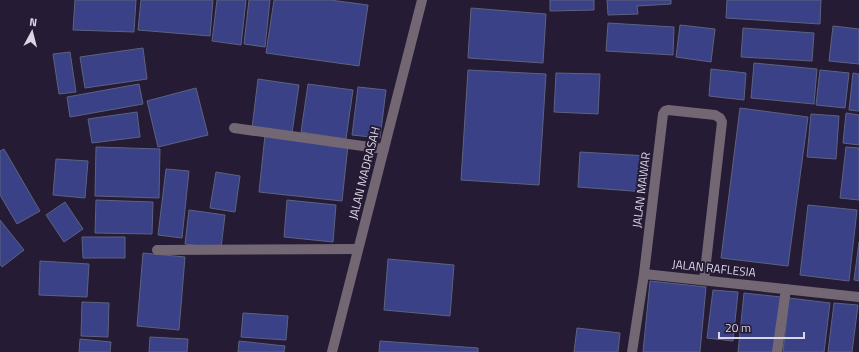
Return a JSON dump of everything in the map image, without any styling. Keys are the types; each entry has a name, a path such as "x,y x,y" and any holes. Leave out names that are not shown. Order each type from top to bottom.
{"street":[{"name":"JALAN MADRASAH","path":"332,352 422,0"},
{"name":"JALAN MAWAR","path":"644,274 663,114 668,110 715,115 720,118 722,122 704,280"},
{"path":"234,128 384,148"},
{"path":"157,250 358,249"},
{"path":"632,352 644,274"},
{"name":"JALAN RAFLESIA","path":"644,274 859,297"},
{"path":"777,352 786,289"}],"building":[{"path":"75,0 136,0 134,32 73,30"},
{"path":"141,0 213,0 210,36 138,30"},
{"path":"217,0 246,0 241,45 212,41"},
{"path":"249,0 270,0 265,47 244,44"},
{"path":"274,0 330,0 368,5 359,66 266,53"},
{"path":"550,0 594,0 594,10 550,11"},
{"path":"607,0 671,0 671,4 637,6 638,14 608,15"},
{"path":"727,0 821,0 820,24 726,18"},
{"path":"471,8 546,14 543,63 468,58"},
{"path":"608,23 674,27 673,55 606,51"},
{"path":"680,25 715,29 711,62 676,57"},
{"path":"833,26 859,29 859,64 829,61"},
{"path":"743,28 814,33 812,61 741,57"},
{"path":"143,48 147,79 85,88 80,57"},
{"path":"70,52 76,92 59,94 53,54"},
{"path":"754,63 817,69 814,104 751,98"},
{"path":"711,69 746,73 744,100 709,96"},
{"path":"468,70 546,74 539,185 461,180"},
{"path":"820,70 849,73 845,108 816,105"},
{"path":"556,73 600,74 598,114 554,112"},
{"path":"853,73 859,74 859,111 849,110"},
{"path":"258,79 299,85 292,133 252,128"},
{"path":"139,84 143,104 70,117 67,97"},
{"path":"308,84 353,90 346,139 301,132"},
{"path":"358,87 386,90 380,138 352,135"},
{"path":"196,88 208,135 158,147 147,101"},
{"path":"740,108 808,117 788,266 721,258"},
{"path":"137,112 140,137 92,143 88,119"},
{"path":"846,113 859,115 859,145 843,143"},
{"path":"811,114 839,116 836,159 807,157"},
{"path":"265,135 348,145 342,201 259,192"},
{"path":"96,147 160,149 159,198 95,196"},
{"path":"846,147 859,148 859,200 840,198"},
{"path":"4,149 40,211 17,224 0,195 0,151"},
{"path":"580,152 648,156 646,192 578,187"},
{"path":"56,159 88,161 85,198 53,195"},
{"path":"166,169 189,171 182,238 158,235"},
{"path":"216,172 240,176 235,212 210,208"},
{"path":"96,200 153,202 152,234 95,233"},
{"path":"287,200 336,205 333,242 284,237"},
{"path":"65,202 83,229 64,242 46,215"},
{"path":"808,205 857,210 849,281 800,275"},
{"path":"189,210 225,215 221,248 185,244"},
{"path":"0,220 24,250 2,267 0,264"},
{"path":"82,237 125,237 125,258 83,258"},
{"path":"859,242 859,281 854,280"},
{"path":"143,253 185,257 179,330 137,326"},
{"path":"388,259 454,265 450,316 384,310"},
{"path":"40,261 89,264 87,297 39,295"},
{"path":"650,281 706,287 700,352 643,352"},
{"path":"713,290 738,292 733,341 707,338"},
{"path":"744,293 781,297 775,352 738,352"},
{"path":"789,298 830,303 824,352 783,352"},
{"path":"82,302 109,303 108,337 81,336"},
{"path":"834,303 858,305 852,352 828,352"},
{"path":"243,313 288,316 286,340 241,337"},
{"path":"577,328 620,333 618,352 574,352"},
{"path":"150,337 188,339 187,352 149,352"},
{"path":"80,339 111,342 110,352 79,352"},
{"path":"239,341 285,346 284,352 238,352"},
{"path":"380,341 478,348 478,352 379,352"}]}
